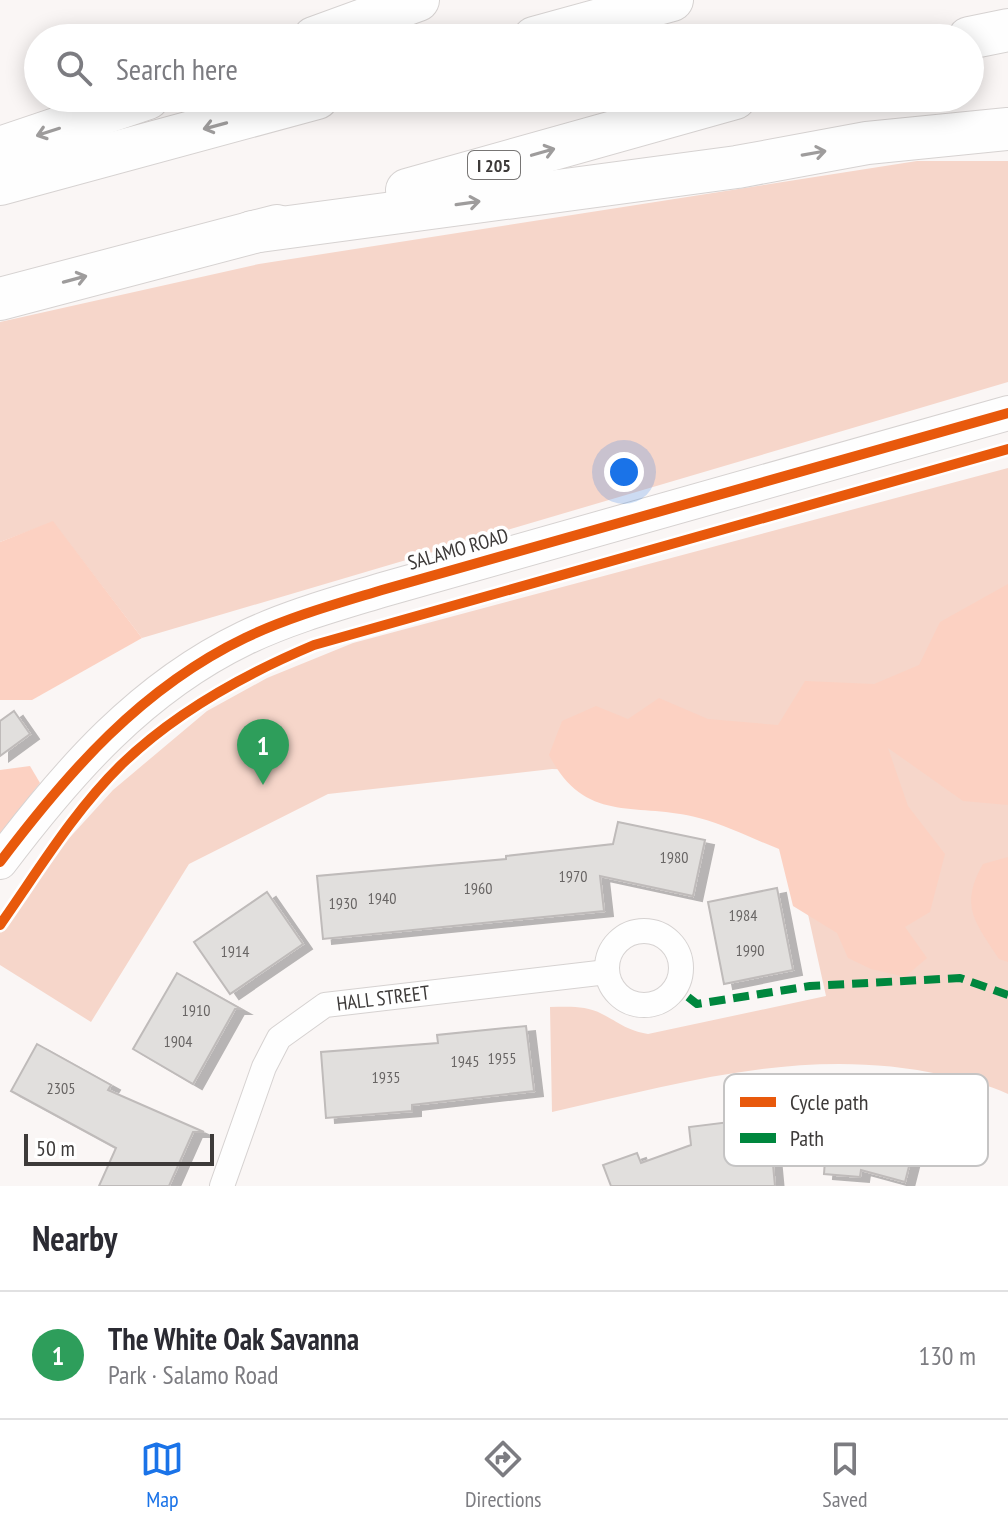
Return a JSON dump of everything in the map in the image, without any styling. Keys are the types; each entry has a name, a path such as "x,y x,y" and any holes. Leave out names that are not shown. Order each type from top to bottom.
{"highway":[{"path":"352,24 418,0"},
{"path":"585,24 672,0"},
{"path":"984,35 1008,30"},
{"path":"0,148 107,112"},
{"path":"0,184 265,112"},
{"name":"I 205","path":"0,299 685,112"},
{"path":"252,232 737,167 867,143 1008,129"}],"main road":[{"name":"SALAMO ROAD","path":"0,862 80,761 129,715 191,668 245,638 289,620 382,590 1008,413"}],"street":[{"name":"HALL STREET","path":"222,1186 264,1067 279,1038 325,1005 607,972"}],"shaded area":[{"path":"917,161 1008,161 1008,382 142,638 53,522 0,542 0,322 259,264"},
{"path":"1008,468 1008,1094 988,1087 988,1074 938,1074 844,1064 724,1074 552,1112 550,1007 589,1009 648,1034 826,996 802,887 801,779 552,769 328,794 189,864 91,1022 0,965 0,929 62,846 113,790 207,711 267,678 353,643"},
{"path":"53,521 142,638 32,700 0,700 0,542"},
{"path":"1008,584 1008,805 963,801 888,748 908,806 945,854 930,912 905,927 927,958 905,977 871,969 848,958 837,933 793,906 779,849 699,818 596,802 563,777 549,755 562,721 596,706 628,719 659,698 708,719 778,725 805,681 874,684 919,665 940,622"},
{"path":"30,766 40,783 0,833 0,770"},
{"path":"1008,857 1008,962 999,959 983,934 971,903 972,891 983,864"}],"building":[{"path":"14,711 30,734 0,756 0,721"},
{"path":"618,822 705,840 693,896 600,876 604,911 323,939 317,876 506,859 506,856 613,844"},
{"path":"777,888 793,970 724,984 708,902"},
{"path":"267,892 303,944 230,994 194,942"},
{"path":"177,973 241,1009 235,1009 193,1084 133,1049"},
{"path":"526,1026 534,1091 412,1105 412,1111 326,1118 321,1052 438,1043 437,1035"},
{"path":"37,1044 111,1085 108,1090 204,1132 193,1132 169,1186 99,1186 116,1148 11,1091"},
{"path":"724,1123 724,1166 773,1166 775,1186 611,1186 603,1165 637,1153 641,1163 691,1145 689,1127"},
{"path":"825,1166 909,1166 905,1182 861,1170 860,1177 824,1174"}],"marked path":[{"path":"688,997 697,1004 810,986 960,978 1008,995"}],"cycle path":[{"path":"0,862 52,796 140,707 207,658 262,630 382,590 1008,413"},
{"path":"0,925 72,821 122,764 189,711 237,681 288,656 314,645 1008,449"}],"place":[{"name":"The White Oak Savanna","path":"263,785"}]}
